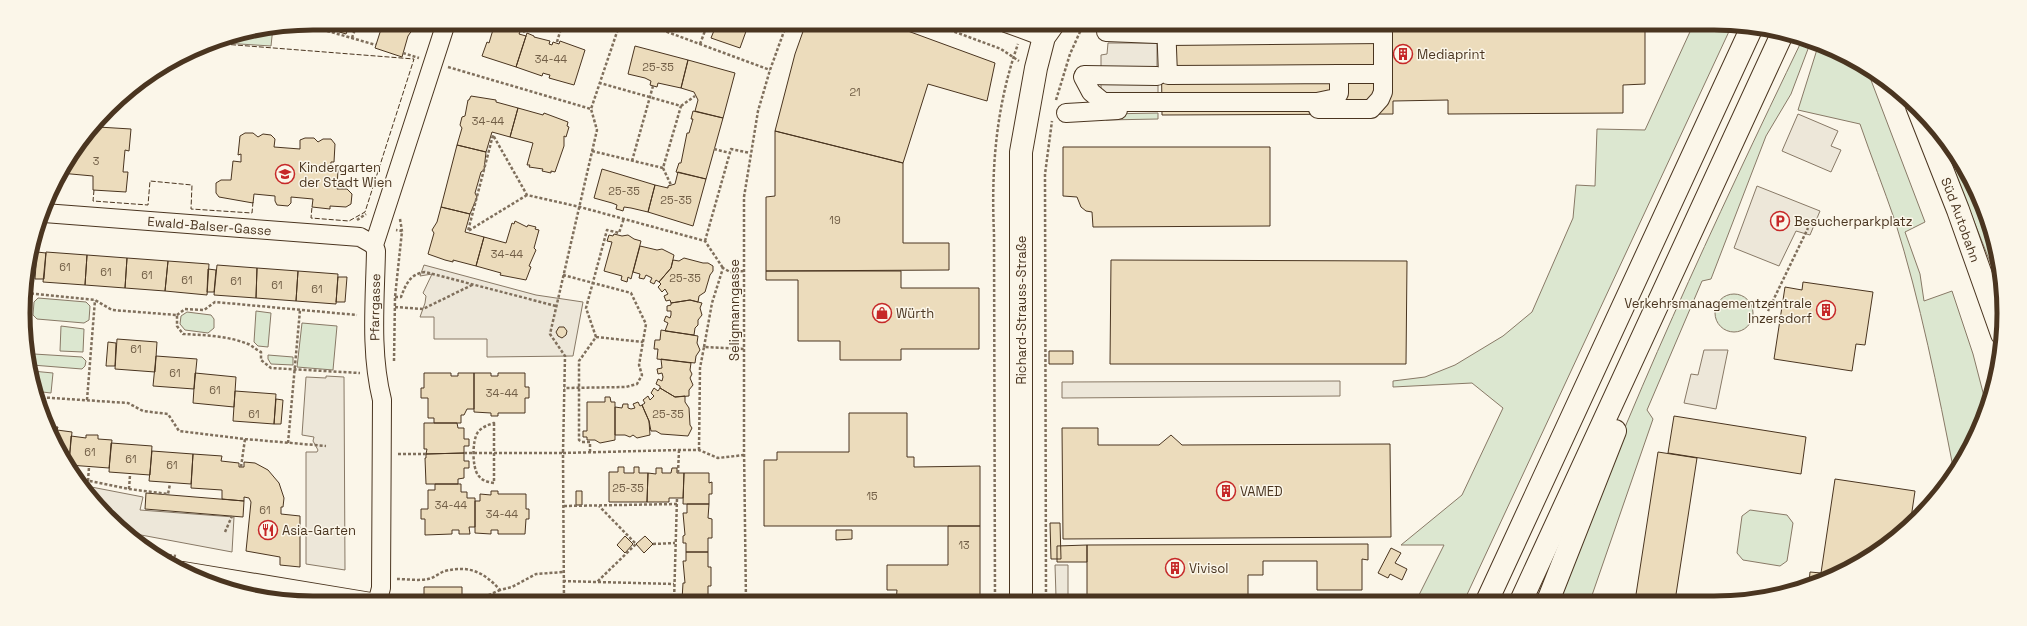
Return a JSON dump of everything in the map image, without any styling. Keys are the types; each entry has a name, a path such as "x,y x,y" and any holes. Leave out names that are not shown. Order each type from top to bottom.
{"main road":[{"name":"Richard-Strauss-Straße","path":"1021,596 1021,152 1036,68 1049,30"},
{"path":"1489,596 1750,32"},
{"path":"1523,596 1662,298 1780,38"},
{"name":"Süd Autobahn","path":"1924,123 1997,314"},
{"path":"1550,596 1649,344 1662,298"}],"street":[{"name":"Pfarrgasse","path":"379,596 381,588 382,400 377,380 374,317 376,236 444,30"},
{"path":"1106,32 1273,30"},
{"path":"1058,112 1161,109 1371,109 1380,99 1383,92 1383,30"},
{"path":"1163,31 1167,71 1168,75 1170,76 1383,74"},
{"path":"1157,76 1084,76 1091,92 1103,102 1280,103 1317,102 1336,98 1339,93 1339,74"},
{"name":"Ewald-Balser-Gasse","path":"49,213 360,237 376,236"},
{"path":"204,574 336,596"}],"path":[{"path":"325,30 376,45"},
{"path":"352,38 355,30"},
{"path":"557,42 561,30"},
{"path":"564,596 563,453 565,356 550,334 597,130 591,109 618,30"},
{"path":"662,30 770,70"},
{"path":"700,44 705,30"},
{"name":"Seligmanngasse","path":"746,596 744,455 744,197 758,111 770,70 784,30"},
{"path":"949,30 1001,49 1013,59 1009,69 996,137 992,193 994,234 995,596"},
{"path":"1046,596 1045,174 1070,54 1081,30"},
{"path":"433,62 591,109"},
{"path":"600,83 681,106"},
{"path":"632,161 653,86"},
{"path":"671,185 663,168 681,106 695,96"},
{"path":"527,196 493,135 468,231 527,196 624,218 705,241 723,268 730,272 744,270"},
{"path":"714,149 730,153"},
{"path":"705,241 731,149 750,153"},
{"path":"592,151 663,168"},
{"path":"596,337 586,308 607,230 619,233 624,218"},
{"path":"1768,311 1808,228"},
{"path":"376,236 402,231 395,297 394,367"},
{"path":"699,450 700,368 712,303 723,268"},
{"path":"375,295 401,297 410,279 418,273 425,272 556,306"},
{"path":"563,276 631,293 646,324 639,365 642,375 637,384 626,387 564,388"},
{"path":"395,307 423,309 474,284"},
{"path":"31,294 95,300 112,310 177,315"},
{"path":"87,400 95,300"},
{"path":"360,373 272,368 261,360 261,352 255,350 250,344 210,336 183,334 176,326 177,315 184,309 204,310 215,302 374,317"},
{"path":"288,443 300,310"},
{"path":"596,337 643,342"},
{"path":"590,452 590,442 582,442 579,440 579,361 596,337"},
{"path":"704,347 744,349"},
{"path":"43,397 128,403 143,411 168,414 179,431 245,439 326,446"},
{"path":"494,423 494,453 494,484 482,480 477,475 474,465 476,435 483,427 494,423"},
{"path":"241,467 245,439"},
{"path":"678,450 678,472"},
{"path":"464,453 563,453 699,450 718,458 744,455"},
{"path":"396,454 426,454"},
{"path":"88,481 89,467"},
{"path":"129,489 130,475"},
{"path":"85,480 129,489 168,494 170,484"},
{"path":"674,596 677,498"},
{"path":"564,506 677,504"},
{"path":"597,582 636,544 599,506"},
{"path":"224,532 232,516"},
{"path":"653,544 676,543"},
{"path":"396,584 396,578 428,579 443,571 457,569 478,571 491,579 500,590"},
{"path":"487,596 489,594 512,587 536,574 563,572"},
{"path":"563,581 674,584"}],"green space":[{"path":"1691,30 1729,31 1466,596 1418,596 1444,545 1401,545 1462,495 1503,408 1472,383 1393,387 1393,381 1425,377 1455,365 1503,336 1532,312 1573,218 1576,185 1595,186 1597,129 1645,130"},
{"path":"272,33 271,46 228,43"},
{"path":"1800,44 1809,47 1791,94 1766,136 1711,279 1702,281 1647,410 1653,419 1592,596 1559,596 1612,458 1642,387 1737,177"},
{"path":"1817,50 1839,59 1870,77 1925,222 1905,232 1920,274 1924,301 1952,291 1973,354 1984,397 1968,438 1952,464 1935,377 1913,282 1895,221 1860,124 1798,110"},
{"path":"1158,113 1158,119 1106,120 1106,114"},
{"path":"1947,153 1968,188 1982,222 1995,273"},
{"path":"1734,294 1747,300 1753,313 1747,326 1734,332 1721,326 1715,313 1721,300"},
{"path":"38,298 86,302 90,306 89,320 84,323 37,319 33,315 34,302"},
{"path":"256,311 271,313 268,347 258,346 254,342"},
{"path":"187,312 211,315 214,319 214,328 208,333 185,330 180,324 181,316"},
{"path":"302,323 337,326 333,370 297,367"},
{"path":"61,326 84,329 83,352 60,351"},
{"path":"33,355 82,357 86,361 85,366 82,369 35,365"},
{"path":"268,355 293,357 293,365 271,364 268,359"},
{"path":"36,371 53,373 51,393 42,392"},
{"path":"1750,510 1787,515 1793,523 1787,561 1780,566 1743,560 1737,553 1742,516"}],"shaded area":[{"path":"1108,43 1157,43 1157,67 1101,67 1101,55 1107,54"},
{"path":"1101,84 1158,84 1158,96 1101,96"},
{"path":"1798,114 1838,131 1831,146 1841,150 1831,172 1782,151"},
{"name":"Besucherparkplatz","path":"1757,186 1820,211 1810,235 1796,231 1779,266 1734,248"},
{"path":"424,265 536,295 583,302 573,356 487,357 487,339 434,339 434,317 420,317 426,296 423,293 432,274 420,276"},
{"path":"1704,350 1728,350 1716,409 1684,403 1691,374 1698,375"},
{"path":"326,376 344,377 345,570 306,564 306,452 317,452 318,450 313,441 314,437 302,435 306,377 326,378"},
{"path":"1340,381 1340,396 1062,398 1062,382"},
{"path":"89,487 143,497 140,510 234,517 232,552 136,534 100,500"},
{"path":"1055,565 1068,565 1068,596 1056,596"}],"building":[{"path":"333,30 348,30 346,34"},
{"path":"381,30 412,30 408,36 402,57 375,48"},
{"path":"493,30 521,30 519,34 526,36 516,67 482,56 487,42 489,43"},
{"path":"714,30 746,30 740,48 711,38"},
{"path":"804,30 905,30 995,63 987,101 928,84 903,163 775,131 795,54"},
{"name":"Mediaprint","path":"1161,30 1645,30 1645,84 1623,85 1623,113 1448,114 1448,100 1393,101 1393,114 1162,115"},
{"path":"527,33 534,37 550,41 549,44 552,45 553,42 559,44 560,41 585,50 574,85 549,78 550,75 543,73 542,76 516,67"},
{"path":"635,46 688,60 681,88 658,83 657,87 650,85 651,81 645,78 628,74"},
{"path":"688,60 735,73 723,118 695,111 698,100 694,92 681,88"},
{"path":"471,96 496,100 496,102 518,108 510,137 492,132 486,152 457,145 462,128 460,125 462,117 465,116 468,100"},
{"path":"518,108 543,115 544,113 568,122 567,126 569,127 566,137 564,136 564,146 555,172 551,171 551,173 542,171 543,169 529,167 530,165 527,165 533,143 510,137"},
{"path":"693,111 723,118 706,179 676,172 679,163 681,163 687,133 689,133 693,119 691,119"},
{"path":"99,127 131,129 129,151 125,150 123,172 128,172 126,192 93,190 93,176 67,174"},
{"path":"775,131 903,163 903,243 949,243 949,270 766,271 766,197 775,196"},
{"name":"Kindergarten der Stadt Wien","path":"245,133 253,133 258,137 263,134 271,135 275,139 274,147 300,149 300,140 305,138 314,138 318,142 323,139 331,139 335,144 334,162 331,162 330,169 338,169 337,189 347,189 352,194 351,204 346,207 330,206 330,209 312,207 313,199 291,197 291,203 288,206 277,205 275,196 254,194 253,203 219,197 216,193 216,183 221,180 231,180 233,161 241,162 241,154 238,155 240,136"},
{"path":"457,145 486,152 484,170 481,172 475,193 477,197 470,214 441,207"},
{"path":"1063,147 1270,147 1270,226 1093,227 1092,212 1086,211 1081,207 1077,197 1063,196"},
{"path":"602,169 655,185 648,212 624,207 623,211 616,209 617,205 594,198"},
{"path":"678,172 706,179 693,226 648,212 655,185 668,188 668,186 675,184"},
{"path":"441,207 470,214 465,232 484,237 476,266 453,260 453,262 445,260 428,254 434,233 432,230 437,222"},
{"path":"515,221 527,227 528,225 536,227 535,229 539,230 534,248 536,250 529,266 531,267 526,280 500,275 501,273 476,266 484,237 506,243 512,223 514,224"},
{"path":"614,234 622,236 628,235 641,241 631,279 628,277 627,282 621,280 622,276 604,271 612,242 607,241 609,235 613,236"},
{"path":"640,246 657,250 662,249 674,255 671,268 659,282 656,280 654,284 650,282 652,278 646,275 644,279 639,278 640,274 633,272"},
{"path":"37,252 46,253 44,279 35,279"},
{"path":"46,252 87,255 85,285 43,282"},
{"path":"87,255 127,258 125,288 85,285"},
{"path":"127,258 168,261 165,291 125,288"},
{"path":"684,258 708,263 713,266 713,271 710,275 705,292 699,296 698,302 690,300 671,303 670,300 666,301 664,296 668,294 665,289 662,292 658,287 661,284 659,282 671,268 673,260 679,261"},
{"path":"1111,260 1407,261 1406,364 1110,364"},
{"path":"168,261 209,264 207,295 165,291"},
{"path":"217,265 257,268 256,298 214,295"},
{"path":"257,268 298,271 296,301 256,298"},
{"path":"208,269 216,270 214,292 207,292"},
{"path":"298,271 338,274 336,304 296,301"},
{"path":"766,271 901,271 901,288 979,288 979,349 901,349 901,360 840,360 840,341 798,341 798,280 766,280"},
{"path":"338,277 347,277 345,302 336,302"},
{"name":"Verkehrsmanagementzentrale Inzersdorf","path":"1803,282 1873,292 1865,345 1856,344 1852,371 1774,359 1785,287 1802,290"},
{"path":"690,300 702,303 700,308 702,315 698,320 698,325 695,328 694,335 665,331 668,323 664,321 666,316 670,318 671,315 671,311 667,311 667,306 671,305 671,303"},
{"path":"559,327 564,327 567,331 566,335 562,338 558,336 556,332"},
{"path":"661,330 698,336 697,343 700,350 696,356 695,363 657,359 658,349 654,349 655,340 660,340"},
{"path":"117,339 157,342 155,372 115,369"},
{"path":"108,342 116,343 115,366 106,366"},
{"path":"1049,351 1073,351 1073,364 1049,364"},
{"path":"156,356 197,359 194,389 153,386"},
{"path":"661,359 691,363 690,370 692,374 690,378 693,385 689,390 689,396 675,397 656,384 658,379 662,381 663,377 662,373 658,374 657,369 662,368"},
{"path":"195,373 236,377 234,407 193,403"},
{"path":"424,373 451,373 451,376 458,376 458,373 474,373 474,409 467,409 464,415 461,415 461,423 434,423 434,418 428,418 428,398 421,398 421,388 424,388"},
{"path":"474,373 491,373 491,376 498,376 498,373 525,373 525,387 529,387 529,398 525,398 525,413 498,413 498,416 491,416 491,413 474,412"},
{"path":"654,388 658,391 660,388 675,397 685,396 685,402 689,408 690,425 692,428 688,436 661,434 656,431 651,431 649,421 642,405 645,403 643,400 648,396 650,400 654,396 651,393"},
{"path":"235,391 276,394 274,424 233,421"},
{"path":"605,397 610,397 611,402 615,402 615,440 600,443 595,440 587,440 587,437 583,437 583,431 587,431 587,402 605,402"},
{"path":"276,399 283,400 281,424 274,424"},
{"path":"638,402 640,406 642,405 649,421 650,435 637,438 633,435 630,437 625,435 615,435 615,407 622,408 623,404 628,404 628,408 631,409 635,408 633,404"},
{"path":"849,413 907,413 907,457 914,457 914,467 980,466 980,526 764,526 764,460 777,460 777,452 849,452"},
{"path":"1674,416 1806,437 1801,474 1668,453"},
{"path":"424,423 457,423 458,428 464,428 464,439 469,439 469,446 464,446 464,453 426,454 427,449 424,449"},
{"path":"54,427 58,427 57,430 72,432 69,456"},
{"name":"VAMED","path":"1062,428 1098,428 1098,445 1159,445 1171,435 1182,445 1390,444 1391,537 1063,539"},
{"path":"86,435 98,435 98,439 112,440 109,468 75,465 70,457 71,436 86,438"},
{"path":"111,443 152,446 150,475 109,472"},
{"path":"152,451 193,454 191,484 149,481"},
{"path":"1658,452 1697,458 1676,596 1636,596"},
{"path":"464,453 464,461 469,461 469,468 464,468 464,478 458,479 458,484 426,484 426,454"},
{"path":"193,454 222,456 221,461 239,463 239,467 244,467 244,462 255,463 268,470 279,483 284,498 283,507 281,507 281,514 300,516 300,567 280,565 280,557 246,551 251,502 249,498 244,497 244,501 222,499 222,490 191,488"},
{"path":"618,467 624,467 624,473 634,473 634,467 639,467 639,473 648,473 647,502 609,502 609,472 618,472"},
{"path":"656,468 662,468 662,473 671,473 672,468 677,468 677,473 684,473 683,498 669,498 669,502 647,502 648,473 656,474"},
{"path":"684,473 709,473 709,483 712,482 712,494 709,494 709,504 683,504"},
{"path":"1835,479 1915,491 1911,516 1901,526 1856,558 1809,579 1810,572 1821,573"},
{"path":"435,484 461,484 461,492 467,492 467,498 475,498 475,527 469,527 470,534 459,534 459,530 452,530 452,534 425,535 425,519 421,519 421,509 428,509 428,490 435,490"},
{"path":"491,491 498,491 498,494 526,494 526,509 529,509 529,519 526,519 525,534 498,534 498,530 491,530 491,534 475,533 475,501 480,501 480,494 491,495"},
{"path":"576,491 582,491 582,505 576,505"},
{"path":"146,493 244,501 243,517 145,509"},
{"path":"687,504 709,504 708,518 712,519 712,538 708,538 708,552 686,552 686,543 683,543 683,536 685,535 683,513 687,513"},
{"path":"1050,523 1060,523 1061,559 1051,559"},
{"path":"948,526 980,526 980,596 896,596 897,590 887,590 887,565 948,565"},
{"path":"836,530 852,530 852,539 836,540"},
{"path":"625,536 633,544 625,553 617,545"},
{"path":"645,536 653,544 644,553 636,544"},
{"name":"Vivisol","path":"1368,544 1368,560 1362,559 1362,590 1317,590 1317,561 1263,561 1263,575 1248,575 1248,596 1087,596 1087,545"},
{"path":"1087,545 1087,562 1057,562 1057,546"},
{"path":"1391,548 1401,553 1395,563 1407,569 1402,580 1390,574 1388,578 1378,573"},
{"path":"686,552 708,552 708,567 711,567 711,586 708,586 708,596 682,596 683,583 685,583 683,561 686,561"},
{"path":"424,587 462,587 462,596 424,596"}],"fence":[{"path":"225,44 414,59 365,212 349,221 311,218 312,207"},
{"path":"94,190 93,201 148,205 150,181 192,185 191,209 252,213 253,202"}],"place":[{"name":"Mediaprint","path":"1403,54"},
{"name":"Kindergarten der Stadt Wien","path":"285,174"},
{"name":"Besucherparkplatz","path":"1780,221"},
{"name":"Verkehrsmanagementzentrale Inzersdorf","path":"1826,310"},
{"name":"Würth","path":"882,313"},
{"name":"VAMED","path":"1226,491"},
{"name":"Asia-Garten","path":"268,530"},
{"name":"Vivisol","path":"1175,568"}]}
